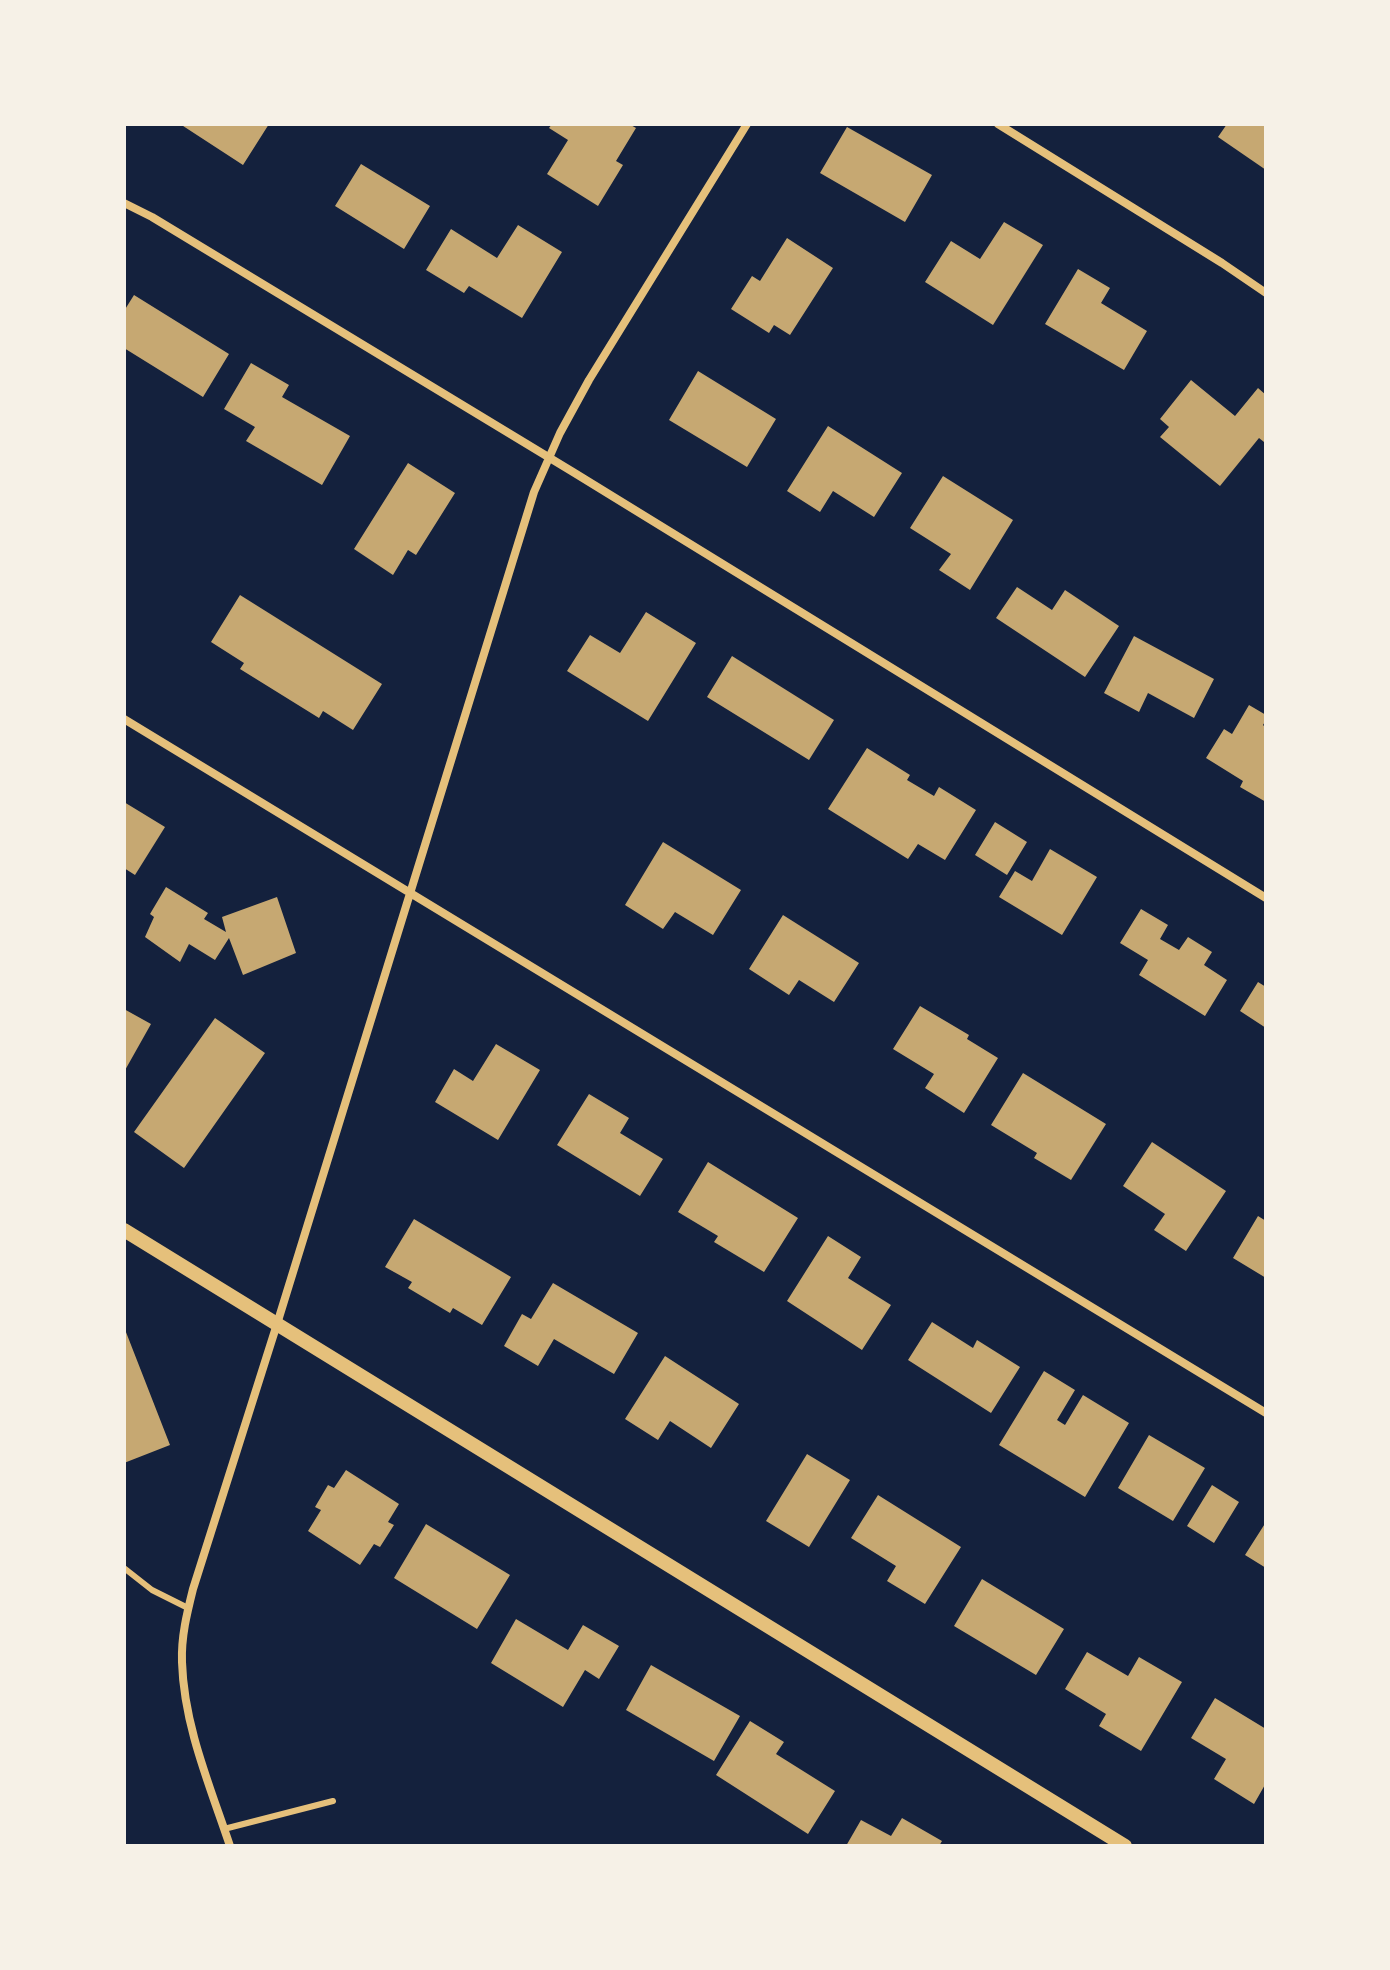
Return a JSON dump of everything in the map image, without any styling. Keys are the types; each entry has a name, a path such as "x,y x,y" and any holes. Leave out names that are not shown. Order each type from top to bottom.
{"street":[{"path":"230,1846 191,1726 185,1696 182,1660 184,1628 193,1589 534,492 560,433 589,380 747,124"},
{"path":"998,124 1266,293"},
{"path":"124,203 152,217 549,458 1266,898"},
{"path":"124,719 1266,1413"},
{"path":"124,1230 1125,1846"}],"lane":[{"path":"124,1568 152,1590 188,1608"},
{"path":"224,1829 333,1801"}],"building":[{"path":"180,124 269,124 243,165"},
{"path":"552,124 629,124 636,128 616,161 623,165 598,206 547,174 568,140 549,128"},
{"path":"1227,124 1266,124 1266,170 1218,137"},
{"path":"847,127 932,175 905,222 820,173"},
{"path":"361,164 430,206 404,249 335,206"},
{"path":"1004,222 1043,245 993,325 925,282 951,241 980,259"},
{"path":"518,225 562,252 522,318 469,286 464,293 426,270 451,229 497,258"},
{"path":"787,238 833,268 790,335 774,325 769,333 731,309 752,276 760,281"},
{"path":"1078,269 1110,288 1101,303 1147,331 1124,370 1045,324"},
{"path":"134,295 229,354 203,397 124,348 124,311"},
{"path":"251,363 289,385 282,397 350,436 322,485 246,441 255,427 224,409"},
{"path":"698,371 776,419 747,467 669,420"},
{"path":"1191,380 1235,416 1258,388 1266,395 1266,440 1264,442 1259,438 1220,486 1160,437 1169,427 1160,419"},
{"path":"828,426 902,473 874,517 833,491 820,512 787,491"},
{"path":"408,463 455,493 416,555 408,550 393,575 354,549"},
{"path":"943,476 1013,520 970,590 939,570 951,554 910,528"},
{"path":"1017,587 1052,610 1065,590 1119,626 1085,677 996,618"},
{"path":"240,595 382,684 353,730 323,711 319,718 240,669 244,663 211,642"},
{"path":"646,612 696,643 648,721 567,671 590,635 620,653"},
{"path":"1134,636 1214,679 1194,718 1148,693 1139,712 1104,693"},
{"path":"732,656 834,720 809,760 707,697"},
{"path":"1249,705 1266,715 1263,725 1266,728 1266,802 1240,787 1243,781 1206,758 1224,729 1232,734"},
{"path":"867,748 910,775 907,780 934,796 939,787 976,810 945,860 918,844 908,859 828,809"},
{"path":"124,802 165,827 135,875 124,868"},
{"path":"995,822 1027,842 1007,875 975,855"},
{"path":"663,842 741,890 713,935 675,912 663,929 625,905"},
{"path":"1050,849 1097,877 1062,935 999,897 1015,871 1032,881"},
{"path":"166,887 208,913 204,919 226,932 222,917 277,897 296,953 243,975 229,938 215,960 189,944 180,962 145,937 154,917 150,914"},
{"path":"1141,909 1168,925 1160,939 1179,950 1188,937 1212,952 1204,965 1227,980 1205,1016 1139,975 1148,960 1120,943"},
{"path":"783,915 859,963 834,1002 799,980 789,995 749,969"},
{"path":"1258,982 1266,987 1266,1028 1240,1011"},
{"path":"920,1006 969,1035 967,1039 998,1058 964,1113 925,1088 934,1074 893,1049"},
{"path":"124,1009 151,1024 124,1072"},
{"path":"215,1018 265,1053 184,1168 134,1132"},
{"path":"496,1044 540,1070 498,1140 435,1102 454,1069 473,1081"},
{"path":"1023,1073 1106,1124 1071,1180 1034,1158 1037,1153 991,1125"},
{"path":"589,1094 629,1118 620,1133 663,1159 640,1196 557,1145"},
{"path":"1152,1142 1226,1191 1186,1251 1154,1230 1165,1214 1123,1186"},
{"path":"708,1162 798,1218 764,1272 714,1242 718,1236 678,1212"},
{"path":"1258,1216 1266,1221 1266,1278 1233,1258"},
{"path":"414,1219 511,1277 482,1325 453,1308 450,1313 408,1288 412,1282 385,1267"},
{"path":"828,1236 861,1257 848,1278 891,1305 862,1350 787,1301"},
{"path":"553,1283 638,1333 614,1374 554,1339 538,1366 504,1346 522,1314 531,1319"},
{"path":"932,1322 973,1348 977,1340 1020,1367 991,1413 908,1360"},
{"path":"124,1327 170,1445 124,1463"},
{"path":"665,1356 739,1404 711,1448 670,1421 658,1440 625,1419"},
{"path":"1044,1371 1075,1390 1057,1420 1065,1425 1083,1395 1129,1423 1085,1497 999,1445"},
{"path":"1149,1435 1205,1468 1173,1521 1118,1488"},
{"path":"807,1454 850,1480 809,1547 766,1521"},
{"path":"346,1470 399,1504 388,1522 394,1525 380,1547 374,1544 360,1565 308,1531 321,1510 315,1507 328,1485 334,1488"},
{"path":"1212,1485 1239,1502 1214,1543 1187,1526"},
{"path":"878,1495 961,1547 925,1604 887,1581 896,1566 851,1538"},
{"path":"1266,1522 1266,1568 1245,1555"},
{"path":"426,1524 510,1575 477,1629 394,1578"},
{"path":"982,1579 1064,1629 1036,1675 954,1626"},
{"path":"516,1619 568,1650 583,1625 619,1646 599,1679 585,1670 563,1707 491,1663"},
{"path":"1087,1652 1128,1676 1139,1657 1182,1682 1141,1751 1099,1726 1106,1714 1065,1689"},
{"path":"651,1665 740,1716 714,1761 626,1710"},
{"path":"1215,1698 1266,1729 1266,1783 1254,1804 1214,1779 1226,1759 1191,1738"},
{"path":"750,1721 784,1742 776,1754 835,1791 808,1834 716,1775"},
{"path":"902,1818 942,1841 939,1846 846,1846 861,1820 891,1836"}]}
